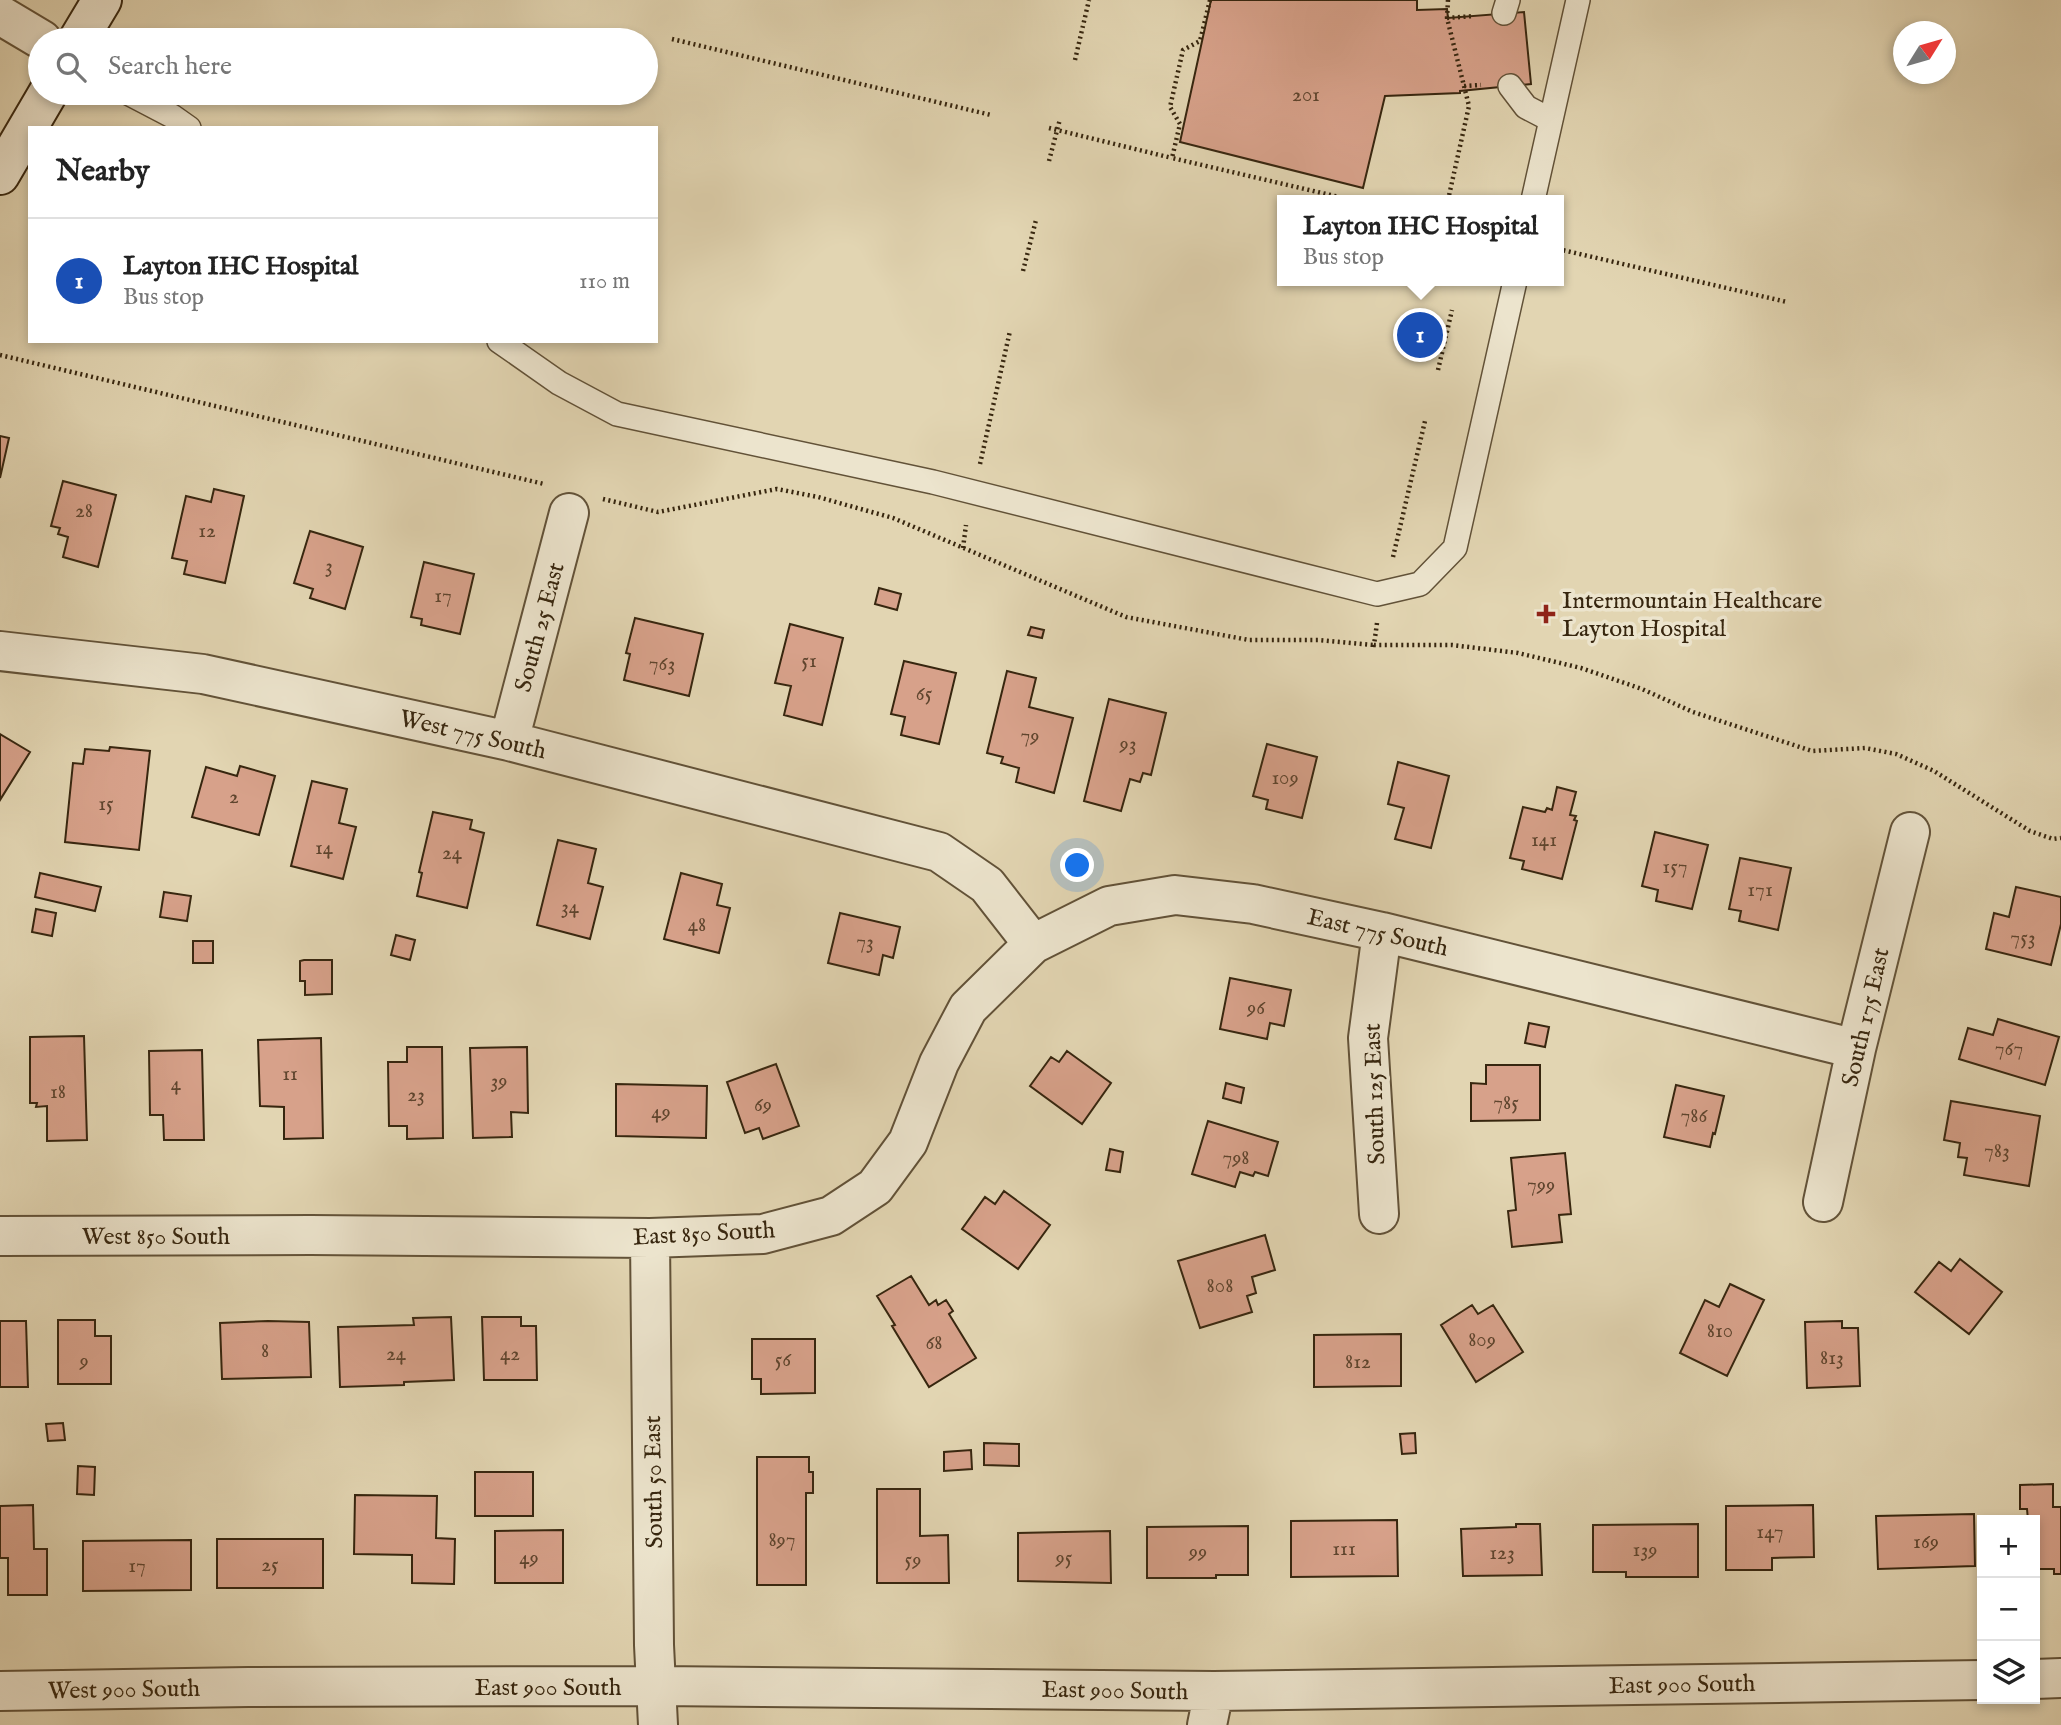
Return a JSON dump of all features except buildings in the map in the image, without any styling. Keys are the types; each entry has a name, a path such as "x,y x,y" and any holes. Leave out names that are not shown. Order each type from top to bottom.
{"street":[{"path":"85,28 102,0"},
{"path":"0,15 28,32"},
{"path":"29,126 41,105"},
{"path":"0,175 28,127"},
{"name":"South 25 East","path":"509,741 570,498"},
{"name":"West 775 South","path":"0,651 203,674 509,741 939,852 987,885 1033,944"},
{"name":"South 175 East","path":"1823,1202 1856,1049 1910,832"},
{"name":"East 775 South","path":"1033,944 1109,906 1175,895 1253,904 1382,932 1856,1049"},
{"name":"South 125 East","path":"1379,1214 1368,1038 1382,932"},
{"name":"East 850 South","path":"312,1235 650,1238 763,1234 831,1216 876,1187 908,1142 939,1063 968,1008 1033,944"},
{"name":"West 850 South","path":"0,1236 312,1235"},
{"name":"South 50 East","path":"650,1238 654,1645 658,1725"},
{"path":"2040,1679 2061,1678"},
{"name":"East 900 South","path":"248,1687 657,1686 1210,1708 1977,1680"},
{"name":"West 900 South","path":"0,1691 248,1687"}],"lane":[{"path":"1534,195 1578,0"},
{"path":"1499,86 1526,107 1551,120"},
{"path":"151,105 186,126"},
{"path":"502,343 559,383 617,414 933,482 1377,594 1420,584 1455,548 1514,286"}],"path":[{"path":"1075,60 1089,0"},
{"path":"1171,158 1180,124 1170,107 1184,50 1200,41 1210,0"},
{"path":"1448,0 1447,18 1469,106 1449,195"},
{"path":"1447,18 1479,15"},
{"path":"671,39 991,115"},
{"path":"1464,86 1499,86"},
{"path":"1049,161 1060,119"},
{"path":"1049,128 1330,195"},
{"path":"1023,271 1036,220"},
{"path":"1564,250 1787,302"},
{"path":"1438,370 1452,310"},
{"path":"979,465 1010,331"},
{"path":"0,355 570,498 658,512 777,489 818,497 893,518 1126,617 1249,640 1452,645 1518,653 1581,668 1642,689 1693,712 1812,751 1866,748 1896,754 1934,771 2030,831 2053,839 2061,838"},
{"path":"1393,556 1425,421"},
{"path":"962,548 966,525"},
{"path":"1374,645 1377,622"}],"place":[{"name":"Layton IHC Hospital","path":"1420,335"},
{"name":"Intermountain Healthcare Layton Hospital","path":"1546,614"}]}
